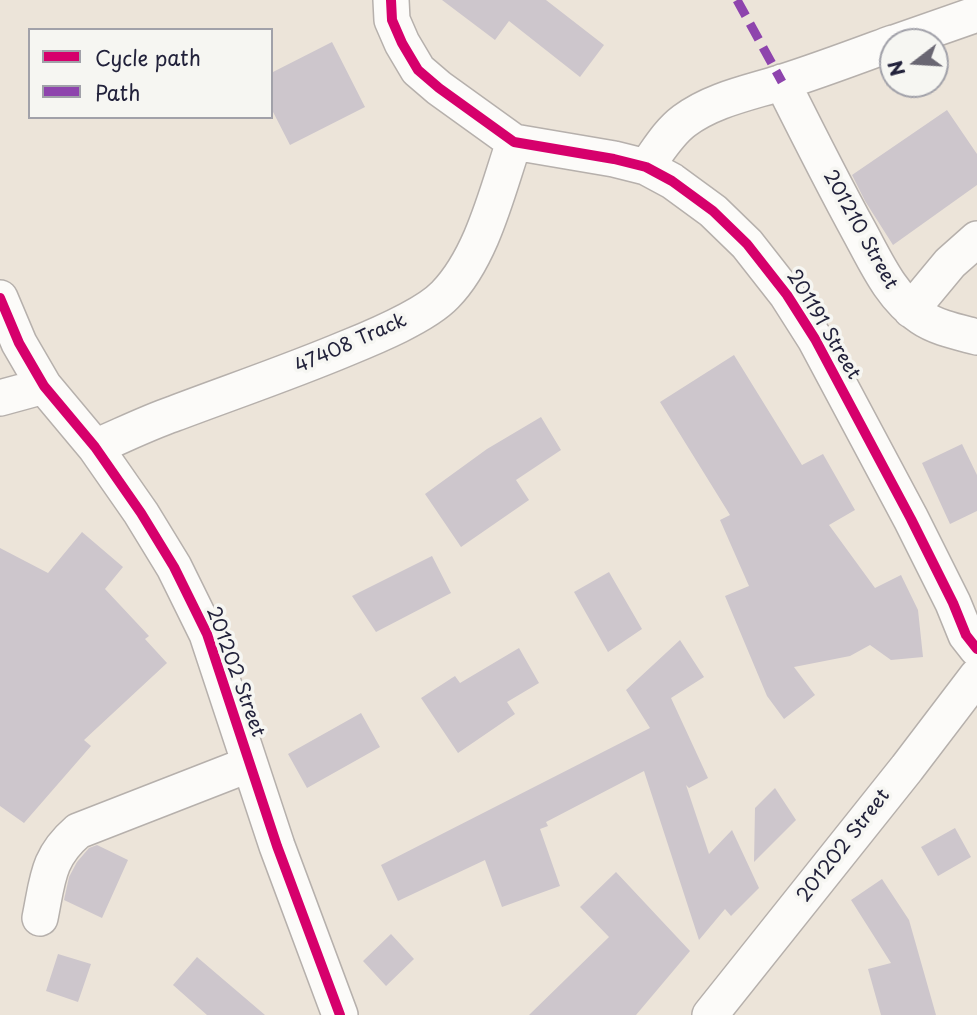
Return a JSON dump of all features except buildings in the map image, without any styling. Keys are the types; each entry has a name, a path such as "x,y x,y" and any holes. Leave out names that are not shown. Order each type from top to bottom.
{"street":[{"name":"201191 Street","path":"391,0 392,20 418,70 514,142 646,167 672,181 713,211 747,243 788,295 821,351 911,519 966,635 977,649"},
{"path":"937,28 977,14"},
{"path":"646,167 671,133 705,108 879,49"},
{"name":"201210 Street","path":"782,82 835,187 884,277 899,298 922,318 977,337"},
{"name":"47408 Track","path":"95,447 170,415 296,370 375,337 419,314 444,296 467,265 482,234 514,142"},
{"path":"911,310 950,263 977,239"},
{"name":"201202 Street","path":"0,298 19,343 44,386 95,447 141,513 174,567 207,634 277,846 340,1015"},
{"path":"0,398 44,386"},
{"name":"201202 Street","path":"710,1015 977,676"},
{"name":"201202 Street","path":"40,918 51,863 63,844 78,831 250,764"}],"marked path":[{"path":"737,0 782,82"}],"cycle path":[{"path":"391,0 392,20 418,70 514,142 646,167 672,181 713,211 747,244 787,295 815,339 911,519 966,635 977,649"},
{"path":"0,298 19,343 44,386 95,447 141,513 174,567 207,634 277,846 340,1015"}]}
